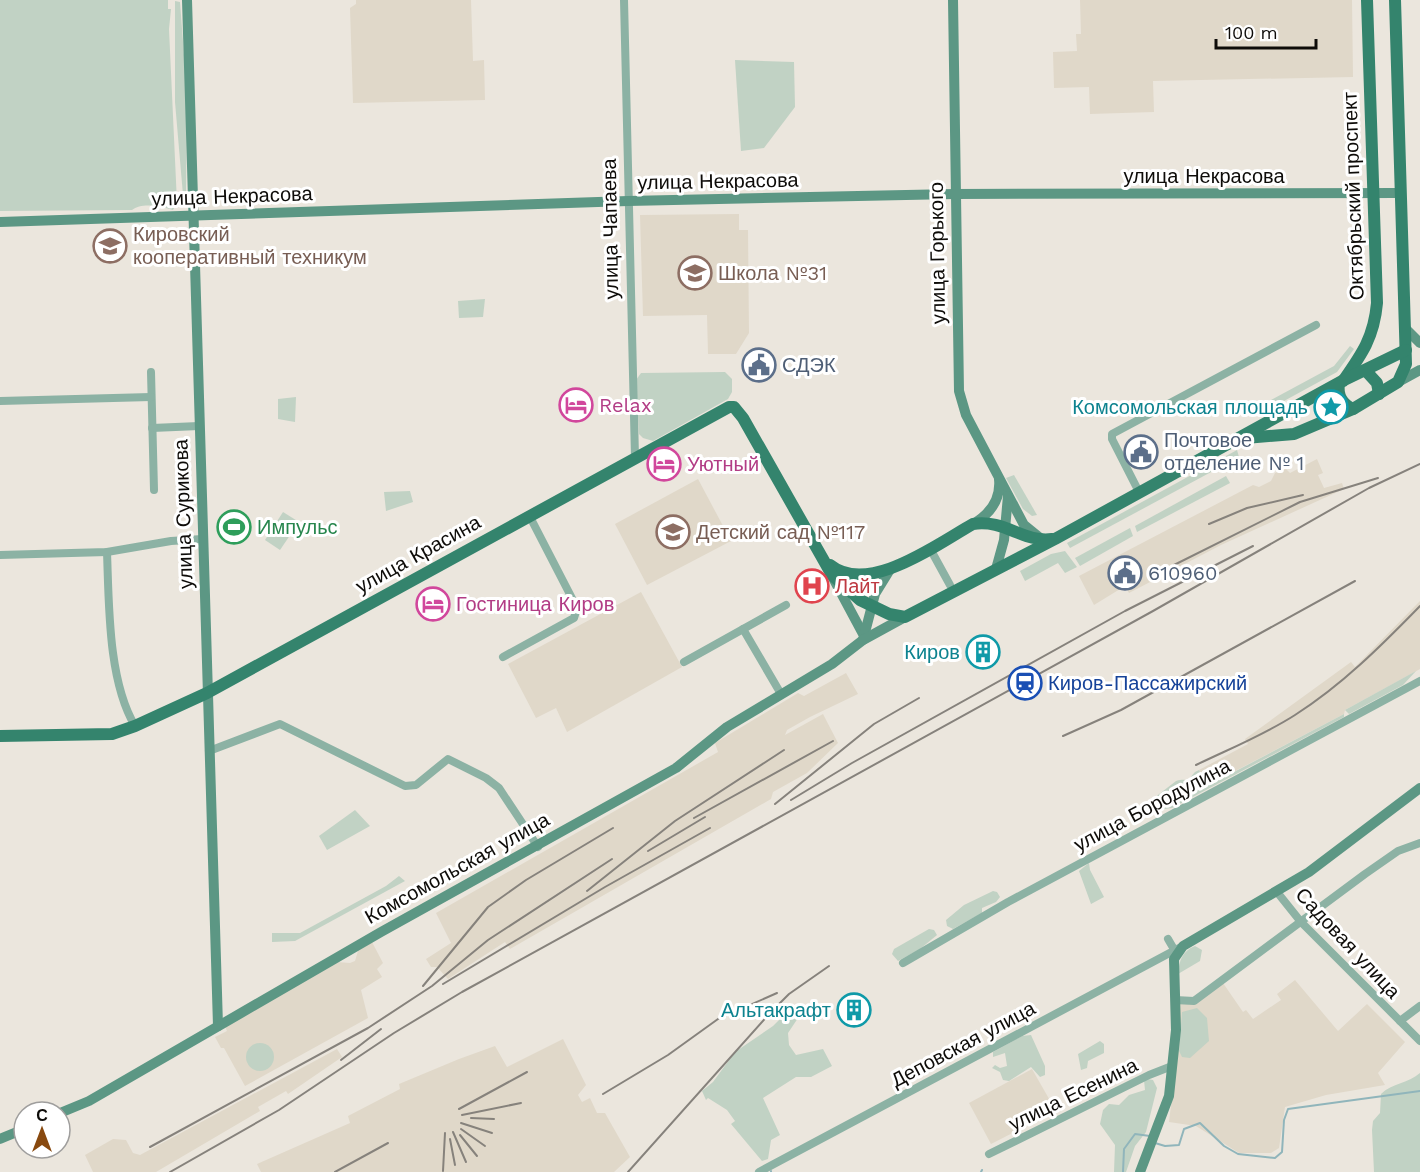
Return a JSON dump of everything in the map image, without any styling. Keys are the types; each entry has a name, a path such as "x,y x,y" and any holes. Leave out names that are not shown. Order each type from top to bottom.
{"main road":[{"name":"Октябрьский проспект","path":"1340,382 1361,355 1374,328 1377,303 1367,0"},
{"path":"1395,0 1406,350 1406,364 1398,382"},
{"name":"Комсомольская улица","path":"905,617 1340,382 1406,350"},
{"path":"1366,371 1377,383 1379,394"},
{"path":"1340,382 1338,392 1344,405 1353,409"},
{"name":"Комсомольская улица","path":"1237,439 1294,434 1353,409 1398,382"},
{"name":"улица Красина","path":"0,736 77,736 119,732 135,726 207,693 722,409 734,407 743,418 820,556"},
{"path":"1287,412 1294,434"},
{"path":"820,556 840,573 863,576 891,568 974,524 990,522 1031,538 1052,539"},
{"path":"820,556 832,575 847,591 870,606 889,614 905,617"}],"street":[{"name":"улица Сурикова","path":"187,0 218,1026"},
{"name":"улица Чапаева","path":"624,0 635,457"},
{"name":"улица Горького","path":"952,0 958,385 966,415 1024,525 1032,533 1052,539"},
{"name":"улица Некрасова","path":"0,222 628,201 954,194 1401,193"},
{"path":"1139,492 1112,439 1112,434 1316,325"},
{"path":"1405,328 1420,344"},
{"name":"Комсомольская улица","path":"1406,350 1420,344"},
{"name":"Комсомольская улица","path":"1398,382 1420,370"},
{"path":"151,372 154,490"},
{"path":"0,401 152,397"},
{"path":"152,428 199,426"},
{"path":"974,524 994,505 999,489 999,479"},
{"path":"996,569 1005,526 1008,495"},
{"path":"503,657 574,618 577,608 529,515"},
{"path":"0,555 107,552 171,541 202,539"},
{"path":"107,552 115,658 126,706 135,726"},
{"path":"933,554 950,585"},
{"path":"863,637 877,588 891,568"},
{"path":"832,575 863,637"},
{"path":"684,662 786,605"},
{"name":"Комсомольская улица","path":"72,1108 89,1101 381,932 538,847 676,768 708,740 832,664 863,637 905,617"},
{"path":"743,629 781,694"},
{"name":"улица Бородулина","path":"903,963 1008,902 1420,681"},
{"path":"209,751 280,724 405,786 416,785 448,759 486,778 499,788 538,847"},
{"name":"Деповская улица","path":"759,1172 1175,943 1277,892 1309,872 1420,788"},
{"path":"1175,1000 1194,1001 1398,851 1418,844"},
{"name":"Садовая улица","path":"1277,892 1301,922 1420,1041"},
{"path":"1140,1172 1169,1096 1176,1030 1175,943"},
{"path":"1400,1022 1420,1006"},
{"name":"улица Есенина","path":"989,1154 1149,1075 1172,1066"}],"shaded area":[{"path":"356,0 471,0 473,61 484,60 485,100 353,103 350,8 356,4"},
{"path":"1080,0 1352,0 1353,77 1153,81 1154,112 1090,114 1089,87 1054,88 1053,52 1077,51 1076,34 1081,34"},
{"name":"Школа №31","path":"739,214 739,230 748,230 749,333 736,354 708,354 707,315 643,316 640,215"},
{"path":"1317,459 1323,473 1318,475 1324,488 1342,483 1344,489 1221,545 1129,593 1125,586 1094,605 1079,576 1253,485 1259,487 1271,481 1275,473 1286,469 1290,473"},
{"name":"Детский сад №117","path":"698,479 731,541 647,585 615,524"},
{"path":"641,592 682,667 567,732 556,708 536,718 508,664"},
{"path":"1420,601 1420,669 1345,710 1344,714 1218,780 1204,779 1199,770 1248,744 1245,739 1351,662 1355,667"},
{"path":"846,673 858,694 810,717 787,730 785,735 823,714 838,743 807,773 773,792 771,799 510,949 505,942 448,979 437,967 431,967 426,959 451,943 436,913 718,752 715,743 798,693 804,696"},
{"path":"372,942 383,963 377,969 382,977 361,990 368,1018 245,1086 224,1048 221,1048 215,1037 227,1031 225,1026 337,962 355,961 358,951"},
{"path":"1295,980 1338,1031 1367,1004 1405,1042 1378,1073 1385,1085 1326,1095 1285,1107 1279,1148 1271,1153 1239,1153 1196,1126 1169,1122 1176,1064 1177,1004 1195,1004 1223,983 1243,1012 1246,1010 1253,1019 1281,1000 1277,994"},
{"path":"563,1039 586,1085 578,1095 582,1102 590,1098 597,1113 605,1113 630,1157 614,1172 261,1172 257,1164 350,1123 348,1116 400,1089 399,1084 459,1059 495,1046 507,1067"},
{"path":"337,1049 342,1057 288,1094 286,1091 258,1107 260,1111 156,1172 93,1172 85,1155 113,1139 126,1140 133,1153 140,1155"},
{"path":"1032,1069 1056,1111 991,1144 969,1103"}],"green space":[{"path":"0,0 168,0 168,9 171,9 169,29 177,203 173,210 146,205 132,210 0,211"},
{"path":"175,1 180,2 187,95 186,194 183,195 175,102"},
{"path":"735,60 794,62 795,107 764,148 741,151"},
{"path":"485,299 483,317 459,318 458,301"},
{"path":"1350,346 1354,349 1337,372 1273,407 1271,400 1334,366"},
{"path":"725,372 732,379 732,392 728,399 653,441 639,434 636,380 641,373"},
{"path":"296,397 295,422 278,419 278,399"},
{"path":"1237,450 1239,457 1070,548 1067,543"},
{"path":"1014,475 1037,515 1032,516 1023,509 1006,478"},
{"path":"1226,476 1230,483 1137,532 1135,526"},
{"path":"410,491 413,502 386,511 384,492"},
{"path":"283,512 299,522 280,550 265,540"},
{"path":"1130,528 1133,536 1080,566 1075,558"},
{"path":"1065,551 1077,567 1065,573 1058,563 1025,581 1020,571 1051,554"},
{"path":"1416,671 1403,685 1349,714 1345,710"},
{"path":"1344,714 1344,717 1172,808 1164,809 1156,800 1145,805 1176,781 1188,780 1199,770 1204,779 1217,781"},
{"path":"355,810 370,826 327,850 319,836"},
{"path":"1089,863 1090,870 1104,897 1091,904 1079,871"},
{"path":"399,876 405,881 295,941 272,942 272,933 300,933 386,886"},
{"path":"993,891 997,892 1000,897 996,902 982,908 982,913 953,929 947,926 946,920 964,905"},
{"path":"929,929 934,930 937,935 920,949 898,961 892,954 894,949"},
{"path":"1195,946 1202,950 1200,961 1178,974 1182,957"},
{"path":"1197,1008 1207,1018 1209,1041 1190,1058 1182,1057 1179,1051 1182,1012"},
{"path":"796,1010 798,1018 788,1033 789,1045 796,1055 823,1049 832,1066 811,1077 796,1077 763,1098 780,1135 771,1140 768,1159 762,1161 731,1124 735,1121 727,1110 708,1098 706,1100 702,1091 713,1082 735,1052 773,1026 787,1012"},
{"path":"1031,1035 1045,1066 1045,1075 1040,1077 1031,1067 1009,1081 1003,1080 1000,1072 992,1068 995,1065 1000,1068 1007,1066 1005,1053 993,1057 993,1052 1022,1036"},
{"path":"1100,1041 1104,1044 1104,1053 1088,1061 1087,1068 1081,1070 1078,1054"},
{"path":"260,1043 270,1047 274,1057 270,1067 260,1071 250,1067 246,1057 250,1047"},
{"path":"1420,1073 1420,1172 1374,1172 1372,1130 1373,1121 1380,1113 1381,1094 1390,1087"},
{"path":"1144,1080 1153,1080 1157,1088 1146,1132 1135,1146 1126,1172 1114,1172 1115,1145 1100,1124 1103,1110 1109,1104 1119,1105 1129,1095 1145,1090"}],"waterway":[{"path":"1155,1143 1165,1146 1179,1145 1184,1129 1200,1123 1224,1146 1238,1154 1275,1158 1282,1152 1284,1120 1288,1109 1420,1091"},
{"path":"1123,1172 1124,1149 1135,1134 1150,1136"}],"railway":[{"path":"170,1172 279,1110 394,1033 462,992 1153,611 1369,488 1420,464"},
{"path":"1174,565 1300,502 1378,478"},
{"path":"1209,524 1247,508 1303,495"},
{"path":"791,800 852,763 1125,611 1253,546"},
{"path":"1063,736 1121,710 1355,581"},
{"path":"1196,765 1271,729 1329,691 1391,636 1420,606"},
{"path":"775,804 874,724 919,698"},
{"path":"694,818 833,741"},
{"path":"587,891 675,821 784,750"},
{"path":"648,851 705,817"},
{"path":"423,986 488,907 526,880 613,828"},
{"path":"443,984 605,887 710,828"},
{"path":"150,1147 368,1028 432,986 488,940 612,859"},
{"path":"628,1172 770,1013 789,994 829,966"},
{"path":"603,1094 668,1055 718,1019 777,993"},
{"path":"341,1060 381,1029"},
{"path":"459,1109 527,1072"},
{"path":"462,1115 521,1103"},
{"path":"471,1118 494,1119"},
{"path":"461,1123 492,1133"},
{"path":"461,1129 485,1146"},
{"path":"453,1132 466,1162"},
{"path":"443,1171 445,1133"},
{"path":"460,1135 477,1156"},
{"path":"450,1139 455,1165"},
{"path":"335,1172 388,1143"}],"place":[{"name":"Кировский кооперативный техникум","path":"110,246"},
{"name":"Школа №31","path":"695,273"},
{"name":"СДЭК","path":"759,365"},
{"name":"Relax","path":"576,405"},
{"name":"Комсомольская площадь","path":"1331,407"},
{"name":"Почтовое отделение № 1","path":"1141,452"},
{"name":"Уютный","path":"664,464"},
{"name":"Импульс","path":"234,527"},
{"name":"Детский сад №117","path":"673,532"},
{"name":"610960","path":"1125,573"},
{"name":"Лайт","path":"812,586"},
{"name":"Гостиница Киров","path":"433,604"},
{"name":"Киров","path":"983,652"},
{"name":"Киров-Пассажирский","path":"1025,683"},
{"name":"Альтакрафт","path":"854,1010"}]}
